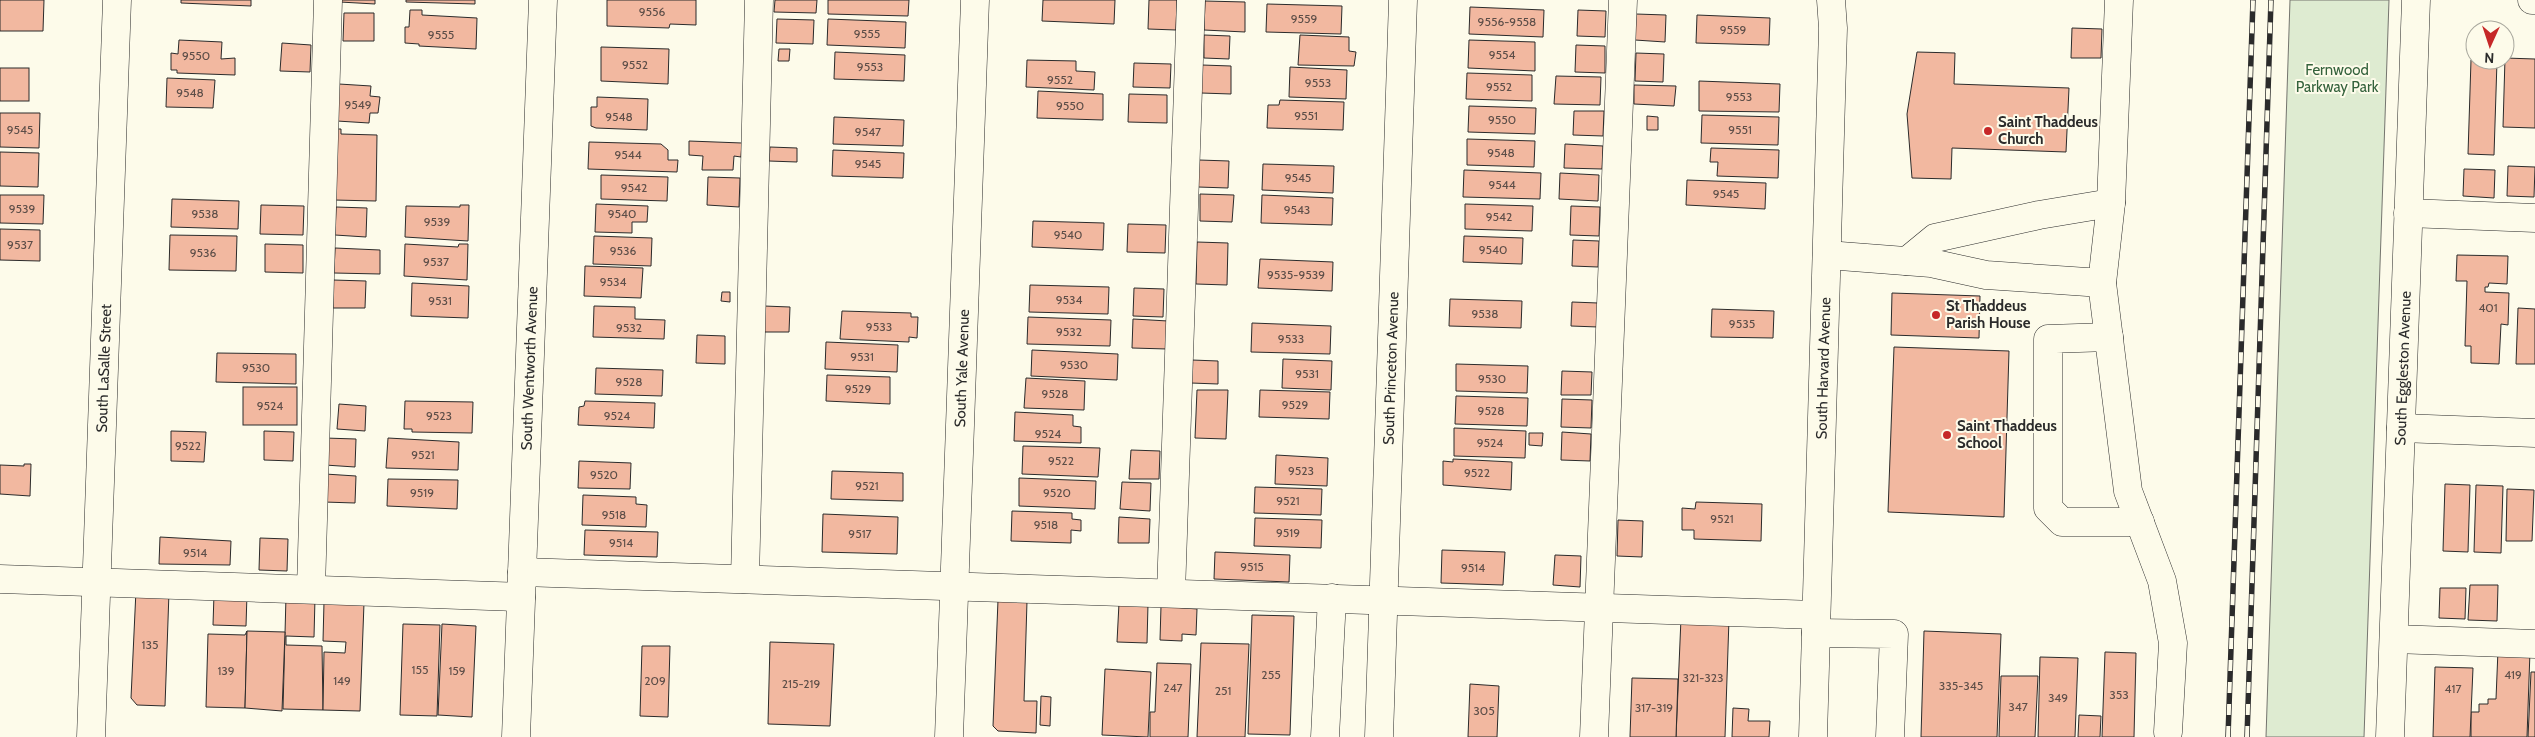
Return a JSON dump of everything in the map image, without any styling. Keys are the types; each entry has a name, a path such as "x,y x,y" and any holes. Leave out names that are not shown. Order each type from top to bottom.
{"street":[{"name":"South LaSalle Street","path":"91,737 117,0"},
{"path":"311,589 328,0"},
{"name":"South Wentworth Avenue","path":"516,737 543,0"},
{"path":"745,579 759,0"},
{"name":"South Yale Avenue","path":"949,737 975,0"},
{"path":"1171,593 1191,0"},
{"name":"South Princeton Avenue","path":"1379,737 1403,0"},
{"path":"1594,737 1623,0"},
{"name":"South Harvard Avenue","path":"1813,737 1833,28 1831,0"},
{"path":"2119,0 2110,204 2102,283 2128,491 2162,581 2173,643 2168,732"},
{"name":"South Eggleston Avenue","path":"2390,737 2416,0"},
{"path":"1907,261 1935,238 2039,215 2110,204"},
{"path":"2408,213 2535,218"},
{"path":"1827,255 1931,262 1986,275 2102,283"},
{"path":"2108,336 2048,338 2048,508 2062,522 2140,522"},
{"path":"2401,428 2535,433"},
{"path":"0,579 311,589 745,579 1600,608 1816,624 1894,634 1890,737"},
{"path":"1325,737 1332,598"},
{"path":"2394,639 2535,644"}],"green space":[{"name":"Fernwood Parkway Park","path":"2290,0 2389,0 2364,737 2266,737"}],"building":[{"path":"0,0 44,0 43,31 0,31"},
{"path":"181,0 251,0 251,6 181,3"},
{"path":"340,0 375,0 375,4 340,2"},
{"path":"406,0 475,0 475,4 406,2"},
{"path":"607,0 696,0 696,25 670,24 669,28 607,26"},
{"path":"775,0 817,0 816,13 774,12"},
{"path":"828,0 909,0 908,16 828,14"},
{"path":"1043,0 1115,0 1114,24 1042,21"},
{"path":"1149,0 1177,0 1176,30 1148,29"},
{"path":"1205,1 1245,2 1245,32 1204,30"},
{"path":"1267,4 1342,6 1341,34 1266,32"},
{"path":"1470,7 1544,10 1543,37 1469,34"},
{"path":"410,10 422,10 422,15 477,18 476,49 419,46 419,44 405,43 405,27 409,27"},
{"path":"1578,10 1606,11 1605,37 1577,36"},
{"path":"344,13 374,13 374,41 343,41"},
{"path":"1636,14 1666,15 1665,42 1635,40"},
{"path":"1697,15 1770,18 1769,45 1696,43"},
{"path":"777,19 814,20 813,44 776,43"},
{"path":"828,19 906,22 905,48 827,45"},
{"path":"2072,28 2102,29 2101,58 2071,58"},
{"path":"1204,35 1230,36 1229,59 1204,58"},
{"path":"1300,35 1349,37 1349,51 1356,52 1354,66 1298,65"},
{"path":"179,40 222,42 221,59 235,58 235,75 177,73 177,70 171,70 171,53 178,54"},
{"path":"1469,40 1535,42 1535,71 1468,68"},
{"path":"282,43 311,45 310,72 280,71"},
{"path":"1576,45 1605,46 1605,73 1575,72"},
{"path":"601,47 669,49 668,84 601,81"},
{"path":"779,49 790,49 789,61 778,61"},
{"path":"835,52 905,55 904,81 834,79"},
{"name":"Saint Thaddeus Church","path":"1917,52 1955,53 1954,84 2069,88 2066,152 1952,148 1951,179 1912,178 1907,114"},
{"path":"1636,53 1664,54 1663,82 1635,81"},
{"path":"2515,58 2535,59 2535,128 2503,127 2505,70 2515,70"},
{"path":"1027,60 1076,61 1076,71 1095,72 1094,90 1026,87"},
{"path":"1134,63 1171,64 1170,88 1133,87"},
{"path":"1202,65 1231,66 1231,94 1201,93"},
{"path":"1290,67 1347,70 1346,99 1289,97"},
{"path":"0,68 29,68 29,101 0,101"},
{"path":"2471,70 2497,70 2494,155 2468,154"},
{"path":"1467,73 1532,75 1532,101 1466,99"},
{"path":"1556,76 1601,77 1600,105 1554,104"},
{"path":"167,78 215,80 213,108 166,107"},
{"path":"1699,81 1780,84 1779,112 1699,111"},
{"path":"339,84 371,86 370,96 380,97 378,113 370,113 369,123 337,121"},
{"path":"1634,85 1676,86 1674,106 1634,104"},
{"path":"1038,91 1103,94 1103,120 1037,118"},
{"path":"1129,94 1167,95 1167,123 1128,122"},
{"path":"597,97 648,99 647,130 596,128 591,126 591,107 597,107"},
{"path":"1280,100 1344,102 1343,130 1267,128 1268,105 1279,105"},
{"path":"1469,106 1536,108 1535,134 1468,132"},
{"path":"1574,111 1604,111 1603,136 1573,135"},
{"path":"0,113 40,113 39,148 0,147"},
{"path":"1702,115 1779,117 1778,145 1701,143"},
{"path":"1647,116 1658,117 1658,130 1647,130"},
{"path":"834,117 904,120 903,146 833,144"},
{"path":"333,129 341,129 341,134 377,135 376,201 334,200"},
{"path":"1467,139 1535,141 1534,167 1467,165"},
{"path":"689,141 742,143 741,157 734,156 733,170 702,170 703,156 689,155"},
{"path":"589,142 661,144 668,150 668,160 678,160 677,172 588,169"},
{"path":"1565,144 1603,146 1602,169 1564,168"},
{"path":"770,147 797,148 797,162 769,161"},
{"path":"1711,148 1779,150 1778,178 1717,176 1718,162 1710,162"},
{"path":"833,150 904,153 903,178 832,176"},
{"path":"0,152 39,153 38,187 0,186"},
{"path":"1199,160 1229,161 1228,188 1198,187"},
{"path":"1263,164 1334,166 1333,193 1262,190"},
{"path":"2508,166 2535,167 2534,197 2507,196"},
{"path":"2464,169 2495,170 2494,198 2463,196"},
{"path":"1464,170 1541,173 1540,199 1463,197"},
{"path":"1560,173 1599,175 1598,201 1559,199"},
{"path":"601,175 668,177 667,201 601,199"},
{"path":"708,177 740,178 739,207 707,205"},
{"path":"1687,180 1766,183 1765,209 1686,205"},
{"path":"1200,194 1234,195 1232,222 1200,221"},
{"path":"0,195 44,195 43,224 0,223"},
{"path":"1262,195 1333,198 1332,225 1261,223"},
{"path":"172,199 239,201 238,229 171,227"},
{"path":"596,204 648,206 647,222 632,222 632,233 595,232"},
{"path":"1465,204 1533,206 1532,231 1465,229"},
{"path":"261,205 304,206 303,235 260,234"},
{"path":"460,205 469,205 468,241 405,237 406,206 460,207"},
{"path":"1571,206 1600,207 1599,236 1570,235"},
{"path":"336,207 367,208 366,237 335,235"},
{"path":"1033,221 1104,223 1103,250 1032,247"},
{"path":"1128,224 1166,225 1165,253 1127,252"},
{"path":"0,229 40,230 40,261 0,260"},
{"path":"170,235 237,236 236,271 169,270"},
{"path":"594,236 652,238 651,266 593,264"},
{"path":"1464,236 1523,238 1522,264 1463,262"},
{"path":"1573,240 1599,241 1598,267 1572,266"},
{"path":"1197,242 1228,243 1227,285 1196,284"},
{"path":"265,244 303,245 303,273 265,272"},
{"path":"405,244 458,247 459,244 468,244 467,280 404,276"},
{"path":"335,248 380,250 380,274 334,273"},
{"path":"2457,255 2508,256 2507,284 2489,283 2488,287 2485,287 2485,292 2509,293 2508,325 2501,324 2499,364 2471,363 2471,346 2465,346 2467,281 2456,281"},
{"path":"1260,259 1333,262 1332,291 1258,288"},
{"path":"585,266 643,268 641,298 584,296"},
{"path":"333,280 366,281 365,308 333,308"},
{"path":"412,283 469,286 468,318 411,316"},
{"path":"1030,285 1109,287 1108,314 1029,312"},
{"path":"1134,288 1164,289 1163,317 1133,316"},
{"path":"722,292 730,292 730,302 721,301"},
{"name":"St Thaddeus Parish House","path":"1892,293 1980,296 1979,338 1891,335"},
{"path":"1450,299 1522,301 1521,328 1449,326"},
{"path":"1572,302 1598,303 1598,327 1571,326"},
{"path":"594,306 635,307 635,319 665,320 664,339 593,337"},
{"path":"764,306 790,307 789,332 763,332"},
{"path":"2518,308 2535,309 2535,364 2516,364"},
{"path":"1712,309 1774,311 1773,338 1711,337"},
{"path":"842,311 911,313 911,317 918,317 917,338 909,337 909,342 840,339"},
{"path":"1028,317 1111,320 1110,346 1027,344"},
{"path":"1133,319 1168,321 1167,349 1132,348"},
{"path":"1252,323 1331,326 1330,354 1251,352"},
{"path":"697,335 725,336 725,364 696,363"},
{"path":"826,342 898,345 897,372 825,369"},
{"path":"1894,347 2009,351 2004,517 1888,512"},
{"path":"1032,350 1118,354 1117,380 1031,376"},
{"path":"217,353 296,354 296,384 216,382"},
{"path":"1283,359 1332,361 1331,390 1282,388"},
{"path":"1192,360 1218,361 1218,384 1191,383"},
{"path":"1456,364 1528,366 1527,393 1456,391"},
{"path":"596,368 663,370 662,396 595,394"},
{"path":"1562,371 1592,372 1591,395 1561,395"},
{"path":"827,375 890,377 890,404 826,401"},
{"path":"1026,378 1085,381 1084,410 1024,408"},
{"path":"243,387 297,387 297,425 243,425"},
{"path":"1197,390 1228,390 1226,439 1195,438"},
{"path":"1260,390 1330,392 1329,419 1259,417"},
{"path":"1456,396 1528,398 1527,426 1455,424"},
{"path":"1562,399 1592,400 1591,428 1561,427"},
{"path":"405,401 473,402 472,433 412,432 412,429 404,429"},
{"path":"585,401 655,403 654,428 578,425 579,407 584,406"},
{"path":"339,404 366,406 365,431 337,429"},
{"path":"1015,412 1073,415 1073,426 1081,427 1081,443 1014,441"},
{"path":"1454,428 1526,431 1525,458 1454,456"},
{"path":"171,431 206,432 204,462 171,461"},
{"path":"264,431 294,432 293,461 264,460"},
{"path":"1562,432 1591,434 1590,461 1561,460"},
{"path":"1529,433 1543,433 1542,446 1529,445"},
{"path":"325,438 356,439 355,467 325,465"},
{"path":"388,438 459,442 458,470 386,468"},
{"path":"1023,446 1100,448 1098,477 1022,474"},
{"path":"1131,450 1160,451 1159,479 1129,479"},
{"path":"1276,455 1328,458 1327,486 1275,484"},
{"path":"1453,459 1512,462 1511,490 1443,485 1443,461 1453,462"},
{"path":"579,461 631,463 630,489 578,488"},
{"path":"24,464 31,464 30,496 0,494 0,465 24,466"},
{"path":"832,471 903,473 903,501 831,499"},
{"path":"325,474 356,476 355,503 324,502"},
{"path":"1019,478 1096,481 1095,509 1019,506"},
{"path":"388,479 458,480 457,509 387,506"},
{"path":"1122,482 1151,483 1150,511 1120,509"},
{"path":"2445,484 2470,485 2468,552 2443,551"},
{"path":"2476,485 2503,486 2501,553 2474,552"},
{"path":"1255,487 1322,489 1321,515 1254,513"},
{"path":"2507,489 2534,490 2532,541 2506,541"},
{"path":"583,495 636,497 636,504 647,505 646,527 582,525"},
{"path":"1696,502 1762,504 1761,541 1694,539 1694,530 1682,530 1682,508 1695,509"},
{"path":"1012,511 1072,513 1072,519 1081,520 1081,531 1071,530 1071,543 1011,541"},
{"path":"823,514 898,517 897,554 822,552"},
{"path":"1119,517 1150,519 1149,543 1118,543"},
{"path":"1255,518 1322,520 1321,548 1254,546"},
{"path":"1618,520 1643,521 1642,557 1617,556"},
{"path":"585,530 658,532 657,557 584,555"},
{"path":"160,537 231,541 230,565 159,564"},
{"path":"260,538 288,539 287,571 259,570"},
{"path":"1442,550 1505,552 1503,585 1441,583"},
{"path":"1215,552 1290,555 1289,582 1214,579"},
{"path":"1555,555 1581,556 1580,587 1553,585"},
{"path":"2470,585 2498,585 2497,621 2468,620"},
{"path":"2440,588 2466,588 2465,619 2439,618"},
{"path":"136,590 169,592 165,706 137,705 131,698"},
{"path":"214,594 247,594 246,626 213,625"},
{"path":"286,596 315,598 314,637 286,636 286,645 322,646 323,710 283,709"},
{"path":"998,600 1027,601 1024,701 1037,701 1036,733 998,731 993,726"},
{"path":"324,602 364,603 360,711 323,710 324,652 345,653 346,642 323,641"},
{"path":"1119,603 1148,604 1147,643 1117,642"},
{"path":"1161,606 1197,609 1196,635 1182,634 1182,641 1160,640"},
{"path":"1252,615 1294,616 1290,735 1248,734"},
{"path":"1681,618 1729,619 1725,737 1676,737"},
{"path":"403,624 440,625 437,716 400,715"},
{"path":"442,624 476,626 472,717 438,715"},
{"path":"247,631 245,708 206,707 208,634 245,635"},
{"path":"247,631 285,632 282,711 245,708"},
{"path":"1924,631 2001,634 1997,737 1921,737"},
{"path":"770,642 834,644 830,726 768,724"},
{"path":"1201,643 1249,644 1245,737 1197,737"},
{"path":"642,646 670,646 668,717 640,716"},
{"path":"2498,650 2530,651 2527,737 2471,737 2471,712 2479,712 2479,704 2488,704 2488,699 2496,699"},
{"path":"2105,652 2136,653 2134,737 2102,737"},
{"path":"2040,657 2078,658 2075,737 2038,737"},
{"path":"1157,663 1191,664 1188,737 1150,737 1150,712 1155,712"},
{"path":"2435,667 2473,668 2470,737 2433,737"},
{"path":"1105,669 1151,672 1148,737 1102,735"},
{"path":"2531,672 2535,672 2535,737 2528,737"},
{"path":"2001,676 2038,676 2035,737 1999,737"},
{"path":"1632,678 1678,679 1676,737 1630,737"},
{"path":"1470,684 1499,686 1497,737 1468,737"},
{"path":"1041,696 1051,697 1050,726 1040,725"},
{"path":"1733,708 1749,709 1748,721 1770,721 1769,737 1732,737"},
{"path":"2079,715 2101,716 2100,737 2078,737"}],"railway":[{"path":"2228,737 2253,0"},
{"path":"2247,737 2271,0"}],"place":[{"name":"Saint Thaddeus Church","path":"1988,131"},
{"name":"St Thaddeus Parish House","path":"1936,315"},
{"name":"Saint Thaddeus School","path":"1947,435"}]}
